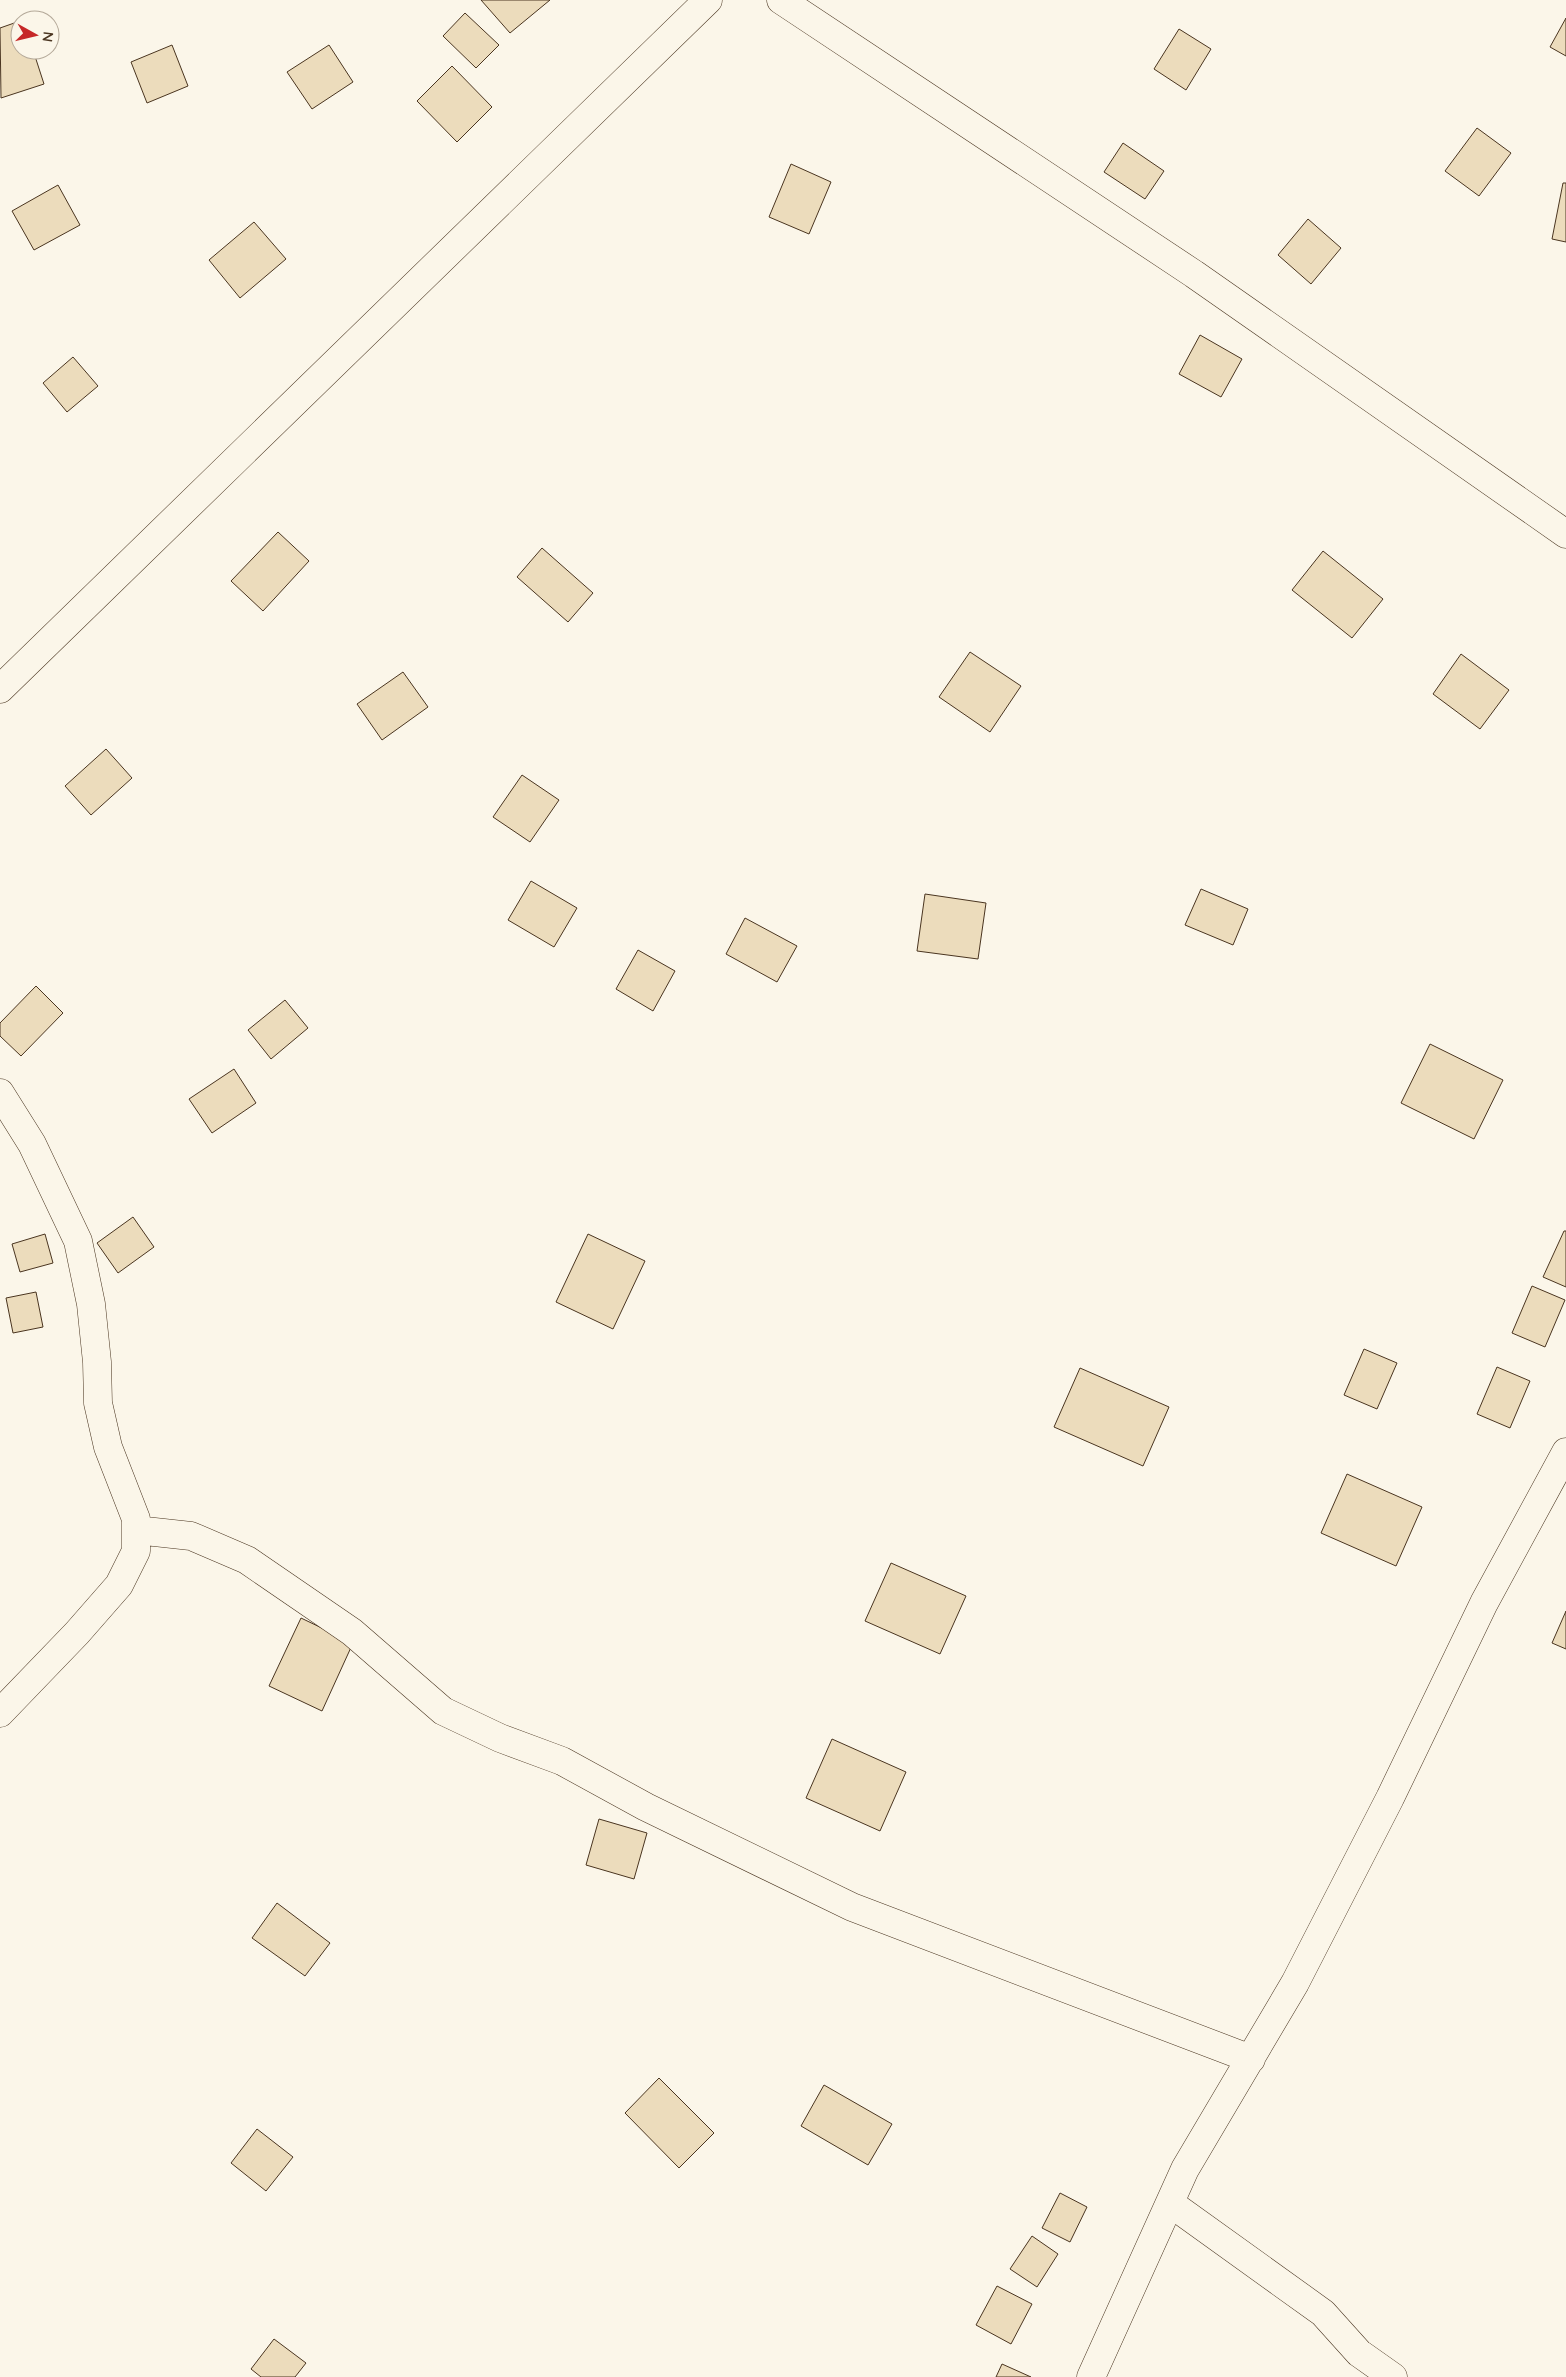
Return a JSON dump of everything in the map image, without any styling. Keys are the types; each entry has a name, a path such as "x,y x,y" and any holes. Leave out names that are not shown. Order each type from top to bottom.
{"street":[{"path":"0,689 708,0"},
{"path":"781,0 1194,274 1566,534"},
{"path":"0,1093 32,1144 78,1241 91,1304 97,1362 98,1403 108,1447 136,1519 136,1551 120,1585 0,1713"},
{"path":"1091,2377 1185,2169 1296,1983 1390,1798 1484,1603 1566,1452"},
{"path":"136,1530 191,1536 247,1560 352,1632 443,1711 500,1738 562,1761 646,1807 852,1907 1250,2059"},
{"path":"1170,2203 1322,2312 1360,2352 1393,2377"}],"building":[{"path":"481,0 550,0 510,33"},
{"path":"465,13 499,45 476,68 443,36"},
{"path":"1566,18 1566,56 1550,47"},
{"path":"10,24 10,60 36,60 44,84 1,98 0,28"},
{"path":"1179,29 1211,49 1186,90 1154,69"},
{"path":"172,45 188,86 147,103 131,62"},
{"path":"329,45 353,82 312,109 287,72"},
{"path":"452,66 492,107 457,142 417,101"},
{"path":"1477,128 1511,153 1479,196 1445,171"},
{"path":"1123,143 1164,171 1145,199 1104,172"},
{"path":"791,164 831,182 809,234 769,217"},
{"path":"1563,183 1566,183 1566,242 1552,239"},
{"path":"58,185 80,225 34,250 12,211"},
{"path":"1308,219 1341,248 1311,284 1278,255"},
{"path":"254,222 286,259 240,298 209,260"},
{"path":"1200,335 1242,359 1221,397 1179,374"},
{"path":"73,357 98,386 67,412 43,383"},
{"path":"278,532 309,561 263,611 231,581"},
{"path":"542,548 593,593 568,622 517,577"},
{"path":"1323,551 1383,599 1352,638 1292,590"},
{"path":"970,652 1021,686 990,732 939,697"},
{"path":"1461,654 1509,690 1480,729 1433,694"},
{"path":"403,672 428,707 382,740 357,704"},
{"path":"106,749 132,778 91,815 65,786"},
{"path":"522,775 559,800 530,842 493,817"},
{"path":"531,881 577,908 554,947 508,920"},
{"path":"1201,889 1248,909 1233,945 1185,925"},
{"path":"925,894 986,903 978,959 917,951"},
{"path":"745,918 797,946 777,982 726,954"},
{"path":"638,950 675,971 653,1011 616,989"},
{"path":"36,986 63,1013 21,1056 0,1036 0,1023"},
{"path":"285,1000 308,1028 271,1059 248,1030"},
{"path":"1430,1044 1503,1080 1474,1139 1401,1103"},
{"path":"234,1069 256,1103 212,1133 189,1099"},
{"path":"133,1217 154,1247 118,1273 97,1243"},
{"path":"1564,1231 1566,1231 1566,1287 1543,1277"},
{"path":"45,1234 53,1263 20,1272 12,1244"},
{"path":"588,1234 645,1261 613,1329 556,1302"},
{"path":"1532,1286 1565,1300 1545,1347 1512,1333"},
{"path":"36,1292 43,1327 13,1333 6,1298"},
{"path":"1364,1349 1397,1363 1377,1409 1344,1395"},
{"path":"1497,1367 1530,1381 1510,1428 1477,1414"},
{"path":"1080,1368 1169,1407 1143,1466 1054,1427"},
{"path":"1347,1474 1422,1507 1396,1566 1321,1533"},
{"path":"891,1563 966,1596 940,1654 865,1621"},
{"path":"1566,1611 1566,1649 1552,1643"},
{"path":"301,1618 353,1643 322,1711 269,1686"},
{"path":"832,1739 906,1772 880,1831 806,1798"},
{"path":"599,1819 647,1833 634,1879 586,1865"},
{"path":"277,1903 330,1943 305,1976 252,1938"},
{"path":"659,2078 714,2133 679,2168 625,2113"},
{"path":"824,2085 892,2124 868,2165 801,2126"},
{"path":"257,2129 293,2157 266,2191 231,2163"},
{"path":"1060,2193 1087,2207 1070,2242 1042,2228"},
{"path":"1032,2236 1058,2254 1037,2287 1010,2269"},
{"path":"997,2286 1032,2304 1011,2344 976,2325"},
{"path":"274,2339 306,2363 295,2377 261,2377 251,2369"},
{"path":"1002,2364 1031,2377 996,2377"}]}
